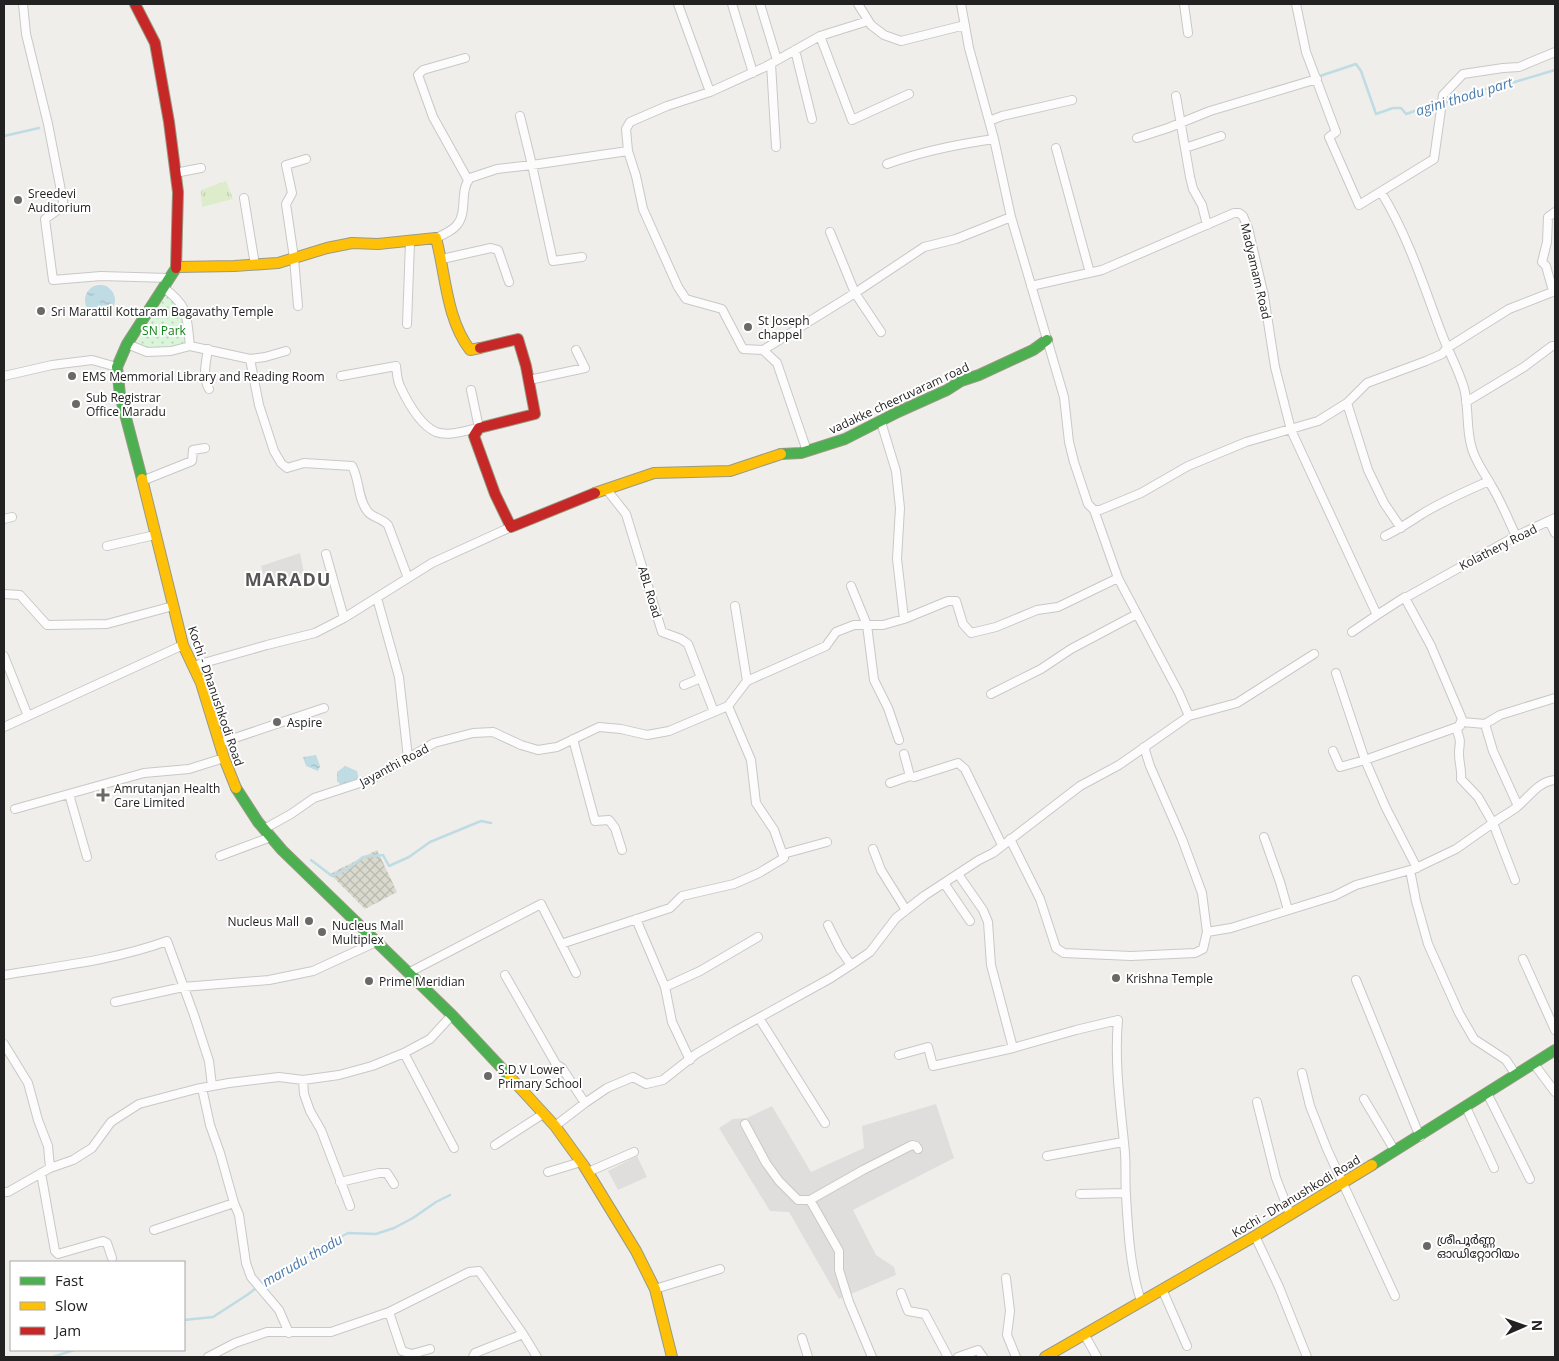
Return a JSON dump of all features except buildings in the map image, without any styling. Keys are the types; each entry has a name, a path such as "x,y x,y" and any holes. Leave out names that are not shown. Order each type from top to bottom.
{"main road":[{"path":"135,4 155,43 169,122 178,192 177,266 234,266 278,263 327,248 352,243 378,244 436,238 442,259 452,316 460,338 470,350 518,339 529,380 535,414 479,428 474,436 504,514 511,527"},
{"name":"Kochi - Dhanushkodi Road","path":"177,266 127,344 117,367 120,395 132,436 183,645 201,683 224,758 237,790 271,837 452,1015 555,1126 588,1172 636,1251 655,1289 672,1357"},
{"name":"vadakke cheeruvaram road","path":"511,527 587,496 654,473 730,471 777,454 807,451 845,439 947,390 961,381 979,375 1033,350 1047,340"},
{"name":"Kochi - Dhanushkodi Road","path":"1045,1357 1344,1182 1555,1050"}],"street":[{"path":"23,4 26,34 48,124 63,201 62,207 45,219 53,280 101,276 169,278"},
{"path":"678,4 710,92"},
{"path":"732,4 753,72"},
{"path":"760,4 774,62 776,147"},
{"path":"858,4 871,25 884,35 901,41 964,25"},
{"path":"961,4 969,48 994,139 1011,217 1064,397 1069,442 1074,462 1088,504 1094,510 1118,578 1189,716"},
{"path":"1184,4 1188,32"},
{"path":"1296,4 1306,52 1336,132 1329,137 1359,205 1434,159 1443,95 1463,74 1519,67 1555,52"},
{"path":"868,20 820,36 774,62 710,92 667,106 630,122 626,129 628,152 644,209 678,287 686,299 722,309 743,349 763,350 924,247 956,239 1011,217"},
{"path":"820,36 852,120 909,94"},
{"path":"795,50 812,119"},
{"path":"465,58 423,70 418,75 433,117 468,180"},
{"path":"1137,138 1181,123 1210,110 1316,79"},
{"path":"1176,96 1193,189 1202,205 1207,225"},
{"path":"989,121 1002,116 1072,100"},
{"path":"520,116 553,261 582,257"},
{"path":"1185,148 1221,136"},
{"path":"887,164 909,156 946,147 994,139"},
{"path":"1056,148 1090,274"},
{"path":"436,238 459,224 462,215 465,187 470,178 497,169 628,152"},
{"path":"298,306 294,258 286,204 292,193 286,165 306,159"},
{"path":"175,173 201,168"},
{"path":"1382,192 1417,264 1447,348 1457,367 1466,402 1471,445 1478,464 1489,481 1516,536"},
{"path":"244,198 255,264"},
{"path":"1094,510 1100,510 1141,494 1188,466 1246,442 1318,421 1347,403 1367,383 1442,354 1447,348 1509,309 1554,291 1546,266 1542,262 1547,242 1548,217 1555,212"},
{"name":"Madyamam Road","path":"1031,286 1090,274 1234,213 1239,213 1243,216 1248,228 1264,296 1275,367 1291,430"},
{"path":"830,232 854,293 881,332"},
{"path":"407,324 410,242"},
{"path":"442,259 491,248 498,250 509,282"},
{"path":"163,287 185,308 190,346"},
{"path":"127,344 147,352 160,353 190,346 250,359 286,351"},
{"path":"1466,402 1524,367 1552,346 1555,346"},
{"path":"208,349 205,366 206,382 209,389"},
{"path":"529,380 585,368 576,350"},
{"path":"763,350 777,364 807,451"},
{"path":"250,359 258,405 274,451 281,463 287,468 304,463 352,466 355,471 359,493 369,513 388,525 408,578"},
{"path":"4,376 52,365 92,360 117,367"},
{"path":"341,376 396,366 399,384 426,426 437,432 449,434 479,428 471,390"},
{"path":"1347,403 1368,470 1384,503 1401,528"},
{"path":"881,422 896,471 900,508 897,559 904,619"},
{"path":"1291,430 1377,615"},
{"path":"142,481 192,461 192,450 206,448"},
{"path":"1386,536 1427,512 1489,481"},
{"name":"ABL Road","path":"607,490 626,514 662,632 681,639 688,644 714,712"},
{"path":"1552,520 1555,533"},
{"name":"Kolathery Road","path":"1352,632 1405,597 1440,577 1516,536 1552,520"},
{"path":"192,666 315,633 344,618 432,563 511,527"},
{"path":"107,546 155,535"},
{"path":"326,554 344,618"},
{"path":"561,944 670,908 682,896 734,884 751,877 784,858 774,830 756,803 751,760 728,706 747,681 826,646 836,632 854,625 883,625 904,619 948,601 956,601 963,624 971,633 996,627 1037,610 1058,607 1118,578"},
{"path":"852,586 867,625 874,680 888,708 899,740"},
{"path":"4,594 20,595 47,625 107,624 173,606"},
{"path":"1405,597 1435,654 1452,693 1461,724 1457,731 1461,741 1459,755 1462,768 1461,778 1478,797 1493,823 1515,880"},
{"path":"377,598 399,677 408,758"},
{"path":"735,606 747,681"},
{"path":"990,694 1041,669 1071,649 1112,629 1137,614"},
{"path":"4,726 183,645"},
{"path":"555,1126 585,1102 607,1088 633,1077 646,1084 663,1080 735,1031 832,978 870,952 896,918 924,896 1002,846 1080,786 1119,765 1189,716 1237,703 1314,654"},
{"path":"4,656 28,716"},
{"path":"1336,673 1365,760 1414,869 1416,901 1428,944 1474,1039 1506,1060 1516,1076"},
{"path":"684,685 701,678"},
{"path":"1333,751 1340,767 1365,760 1461,724 1485,724 1500,715 1555,698"},
{"name":"Jayanthi Road","path":"264,829 314,798 372,779 434,743 473,733 493,732 522,746 538,750 557,746 599,727 621,729 647,735 659,734 673,730 728,706"},
{"path":"220,743 324,708"},
{"path":"1485,724 1493,751 1518,806"},
{"path":"573,739 596,821 609,820 616,828 622,850"},
{"path":"1010,838 1040,899 1056,948 1064,953 1131,956 1195,953 1203,948 1207,932 1202,893 1144,747"},
{"path":"904,754 910,776"},
{"path":"15,809 144,773 189,769 224,758"},
{"path":"890,783 958,763 965,768 1002,846"},
{"path":"1207,932 1231,928 1334,896 1356,885 1414,869 1456,849 1518,806 1543,783 1555,780"},
{"path":"69,794 87,857"},
{"path":"220,856 271,837"},
{"path":"1264,837 1288,910"},
{"path":"783,854 827,842"},
{"path":"872,849 881,870 906,910"},
{"path":"958,874 983,910 988,922 991,965 1013,1048"},
{"path":"944,883 970,921"},
{"path":"408,973 541,904 576,973"},
{"path":"636,919 665,987 672,1022 690,1060"},
{"path":"828,925 851,965"},
{"path":"665,987 700,971 758,937"},
{"path":"4,975 118,956 167,941 209,1061 212,1086"},
{"path":"115,1002 183,986 269,980 312,971 376,942"},
{"path":"1522,959 1555,1030"},
{"path":"506,975 556,1064 562,1068 585,1102"},
{"path":"1356,980 1420,1136"},
{"path":"4,1192 8,1192 50,1168 73,1160 92,1148 111,1122 139,1104 212,1086 280,1077 304,1080 339,1076 372,1066 404,1053 430,1039 452,1015"},
{"path":"759,1018 825,1123"},
{"path":"899,1055 928,1047 933,1066 1013,1048 1118,1020 1118,1092 1121,1108 1126,1193 1135,1283 1141,1301"},
{"path":"4,1044 28,1084 38,1120 48,1146 50,1168"},
{"path":"404,1053 454,1148"},
{"path":"1534,1064 1555,1092"},
{"path":"1302,1073 1310,1106 1327,1149 1344,1182 1395,1296"},
{"path":"304,1080 304,1094 310,1111 321,1130 350,1206"},
{"path":"202,1088 210,1125 239,1215 246,1263 252,1277 279,1310 289,1333"},
{"path":"1488,1093 1530,1179"},
{"path":"1364,1100 1395,1151"},
{"path":"1257,1102 1276,1178 1290,1214"},
{"path":"1466,1107 1494,1168"},
{"path":"495,1145 544,1114"},
{"path":"745,1124 778,1181 798,1200 810,1200 912,1145 918,1149"},
{"path":"1047,1156 1123,1142"},
{"path":"588,1172 634,1152"},
{"path":"548,1172 581,1162"},
{"path":"40,1173 58,1254 103,1241 107,1243 112,1258"},
{"path":"340,1182 379,1173 387,1173 394,1184"},
{"path":"1080,1194 1126,1193"},
{"path":"810,1200 839,1250 839,1270 849,1302 872,1357"},
{"path":"154,1230 234,1203"},
{"path":"1254,1236 1279,1287 1307,1357"},
{"path":"655,1289 720,1269"},
{"path":"208,1357 235,1343 267,1332 331,1332 389,1312 469,1272 479,1271 537,1357"},
{"path":"1006,1278 1010,1311 1007,1335 1016,1357"},
{"path":"1162,1289 1187,1346"},
{"path":"901,1293 908,1311 926,1314 948,1357"},
{"path":"389,1312 402,1351 412,1354 430,1349"},
{"path":"473,1357 475,1353 523,1334"},
{"path":"1084,1334 1098,1357"},
{"path":"802,1338 808,1357"},
{"path":"958,1357 978,1350 983,1357"}],"shaded area":[{"path":"300,553 304,573 273,581 272,579 267,580 261,566"},
{"path":"377,850 397,892 365,909 330,874"},
{"path":"936,1104 954,1158 853,1210 876,1255 894,1267 896,1275 839,1299 789,1212 770,1211 719,1128 733,1119 747,1118 772,1106 811,1172 864,1148 862,1126"},
{"path":"637,1156 647,1177 618,1190 608,1171"}],"green space":[{"path":"226,181 233,199 202,207 201,190"},
{"name":"SN Park","path":"166,296 171,297 183,312 188,337 178,348 152,350 136,343"}],"water":[{"path":"100,285 111,289 115,300 111,311 100,315 89,311 85,300 89,289"},
{"path":"316,755 320,766 318,771 306,766 303,757"},
{"path":"345,766 357,771 360,784 343,787 337,781 337,772"}],"waterway":[{"name":"agini thodu part","path":"1320,76 1356,64 1361,71 1376,114 1393,108 1401,108 1406,114 1435,104 1466,99 1480,90 1501,86 1555,70"},
{"path":"4,136 39,128"},
{"path":"311,860 332,876 349,868 363,857 383,855 389,866 409,857 430,842 481,821 491,823"},
{"name":"marudu thodu","path":"185,1320 213,1317 268,1279 348,1233 376,1234 394,1228 450,1195"},
{"name":"marudu thodu","path":"53,1357 71,1351"}],"traffic: fast":[{"path":"142,479 120,395 117,367 127,344 176,268"},
{"path":"781,454 801,453 845,439 947,390 961,381 979,375 1033,350 1047,340"},
{"path":"236,788 258,822 282,850 452,1015 510,1077"},
{"path":"1372,1165 1555,1050"}],"traffic: slow":[{"path":"177,267 278,263 327,248 352,243 378,244 436,238 451,311 456,324 470,350 480,348"},
{"path":"595,493 654,473 730,471 781,454"},
{"path":"142,479 183,645 201,683 224,758 236,788"},
{"path":"510,1077 555,1126 584,1166 636,1251 655,1289 672,1357"},
{"path":"1045,1357 1255,1236 1372,1165"}],"traffic: jam":[{"path":"135,4 155,43 169,122 178,192 176,268"},
{"path":"480,348 518,339 526,366 535,414 479,428 474,436 495,494 511,527 595,493"}],"place":[{"name":"Sreedevi Auditorium","path":"18,200"},
{"name":"Sri Marattil Kottaram Bagavathy Temple","path":"41,311"},
{"name":"St Joseph chappel","path":"748,327"},
{"name":"EMS Memmorial Library and Reading Room","path":"72,376"},
{"name":"Sub Registrar Office Maradu","path":"76,404"},
{"name":"Aspire","path":"277,722"},
{"name":"Amrutanjan Health Care Limited","path":"103,795"},
{"name":"Nucleus Mall","path":"309,921"},
{"name":"Nucleus Mall Multiplex","path":"322,932"},
{"name":"Krishna Temple","path":"1116,978"},
{"name":"Prime Meridian","path":"369,981"},
{"name":"S.D.V Lower Primary School","path":"488,1076"},
{"name":"ശ്രീപൂർണ്ണ ഓഡിറ്റോറിയം","path":"1427,1246"}],"district":[{"name":"MARADU","path":"288,579"}]}
